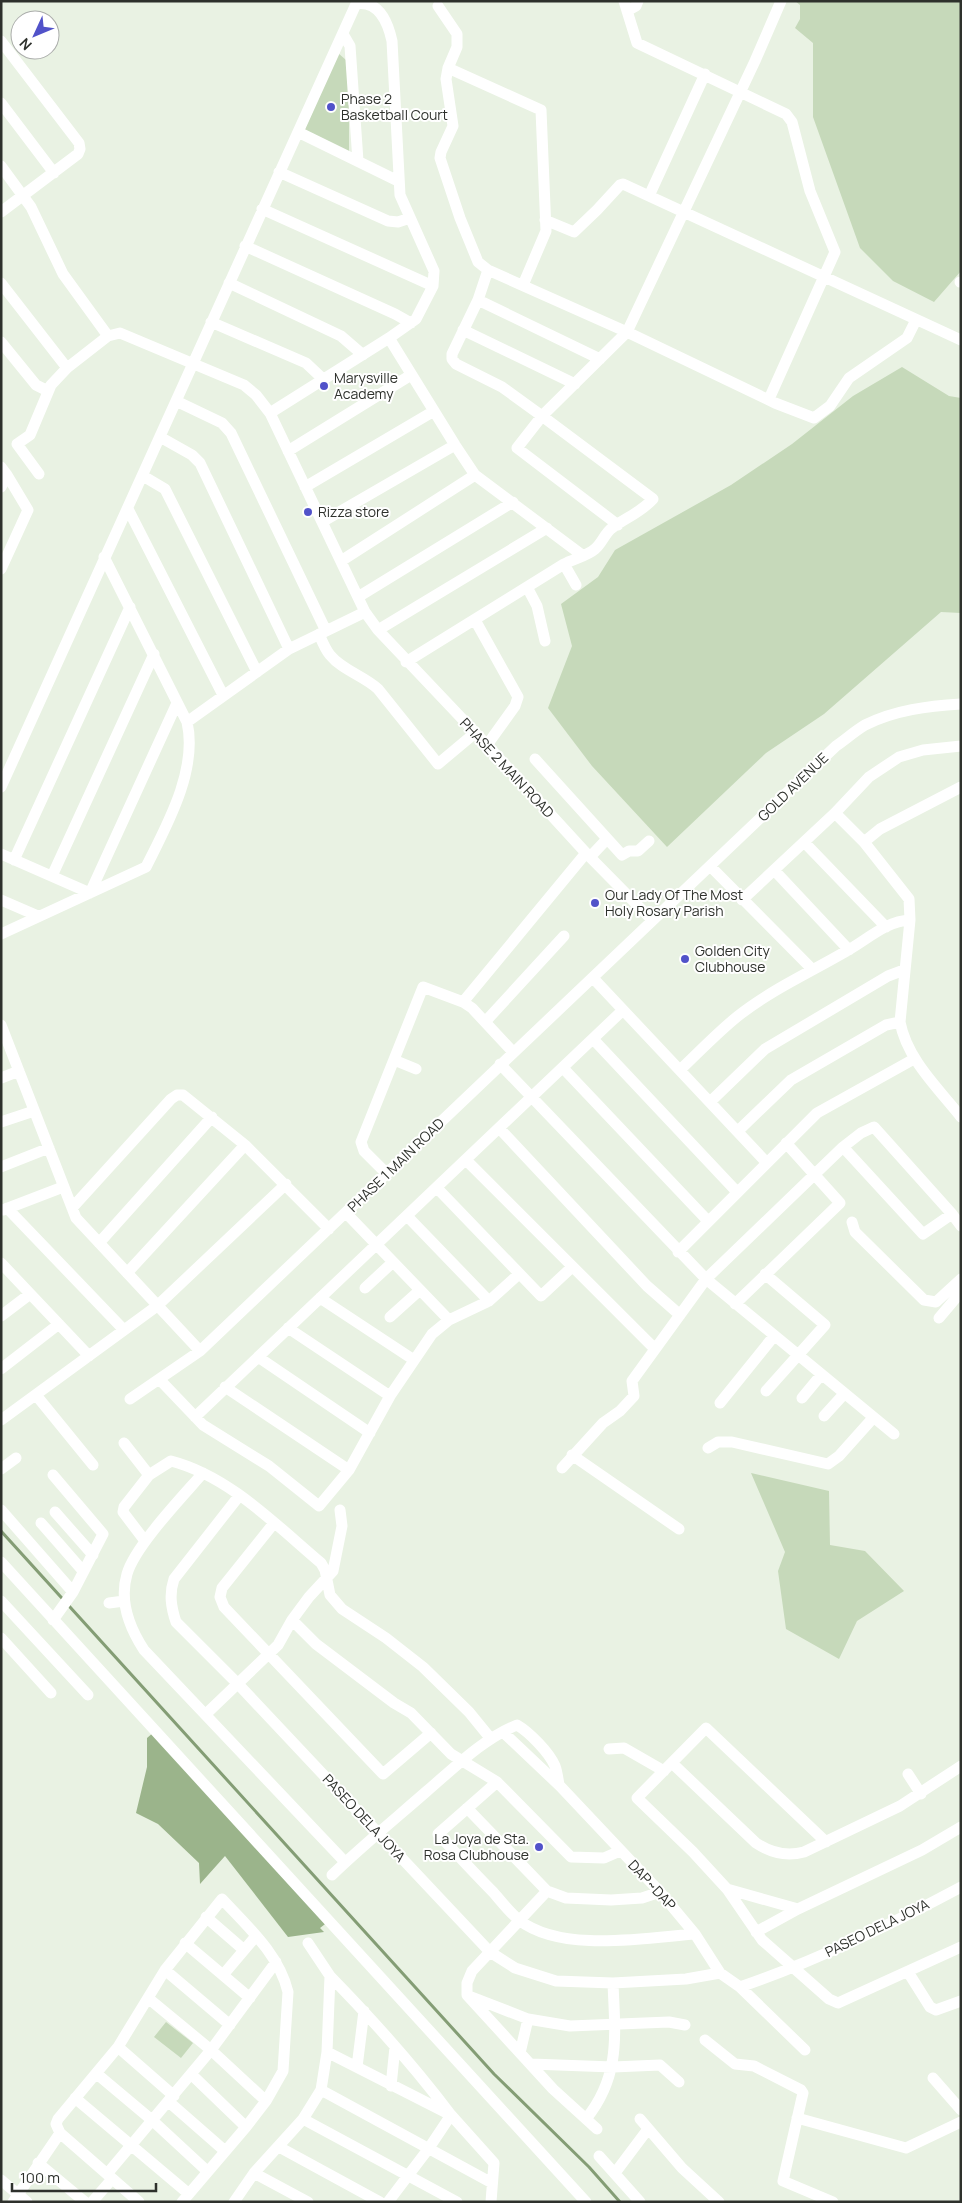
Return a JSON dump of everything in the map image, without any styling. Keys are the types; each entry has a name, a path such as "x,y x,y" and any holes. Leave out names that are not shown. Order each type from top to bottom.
{"street":[{"path":"638,1 636,6 625,6 637,43 786,114 792,122 810,191 835,252 769,399"},
{"path":"618,525 517,448 542,416 627,332 780,1"},
{"path":"1,787 356,4 364,2 372,4 382,14 389,28 392,41 400,196 434,271 432,286 416,319 411,323 270,412"},
{"path":"438,6 457,34 457,47 448,68 446,79 453,126 440,158 460,218 478,262 488,270 811,417 817,416 830,406 849,378 907,338 916,320"},
{"path":"343,34 350,46 358,161"},
{"path":"1,41 79,143 80,149 78,154 1,212"},
{"path":"448,68 541,110 546,231 523,285"},
{"path":"649,196 705,74"},
{"path":"1,103 54,172"},
{"path":"298,132 398,181"},
{"path":"2,167 31,207 63,274 108,336 67,368 51,385 30,435 17,444 39,474"},
{"path":"279,172 388,221 398,222 410,218"},
{"path":"545,220 574,232 598,210 620,184 623,184 961,340"},
{"path":"262,209 432,286"},
{"path":"245,246 411,323"},
{"path":"406,662 564,564 595,549 611,529 641,511 653,499 502,387 456,364 452,359 452,354 478,300 488,270"},
{"path":"229,284 342,336 363,355"},
{"path":"3,290 67,368"},
{"path":"478,300 600,359"},
{"path":"211,322 306,363 323,379"},
{"path":"463,330 575,384"},
{"name":"PHASE 2 MAIN ROAD","path":"108,336 120,333 244,385 256,395 270,412 365,612 378,630 406,662 487,744 588,855 652,920"},
{"path":"389,338 475,475 582,555"},
{"path":"1,342 36,385 48,391"},
{"path":"288,452 411,375"},
{"path":"176,401 222,424 231,433 323,632 329,654 378,689 438,764 475,733"},
{"path":"305,487 434,411"},
{"path":"160,437 192,455 200,463 289,649"},
{"path":"322,522 455,445"},
{"path":"1,487 4,471"},
{"path":"1,569 28,510 4,471"},
{"path":"341,561 475,475"},
{"path":"143,476 165,489 256,672"},
{"path":"358,597 513,502"},
{"path":"128,509 223,695"},
{"path":"378,630 547,528"},
{"path":"1,934 146,867 186,778 189,731 187,722 104,557"},
{"path":"564,564 576,585"},
{"path":"527,587 537,606 545,641"},
{"path":"14,860 130,608"},
{"path":"187,722 289,649 365,612"},
{"path":"475,620 518,697 515,706 487,744"},
{"path":"52,876 154,654"},
{"path":"90,893 177,702"},
{"name":"GOLD AVENUE","path":"652,920 836,746 865,726 910,710 961,704"},
{"path":"742,900 835,813 869,777 899,757 923,750 961,746"},
{"path":"535,759 622,855 629,851 638,852 649,841"},
{"path":"864,842 880,829 961,787"},
{"path":"835,813 864,842 909,899 910,920 904,970 901,1031 914,1058 961,1117"},
{"path":"463,1002 588,855 607,839"},
{"path":"804,842 886,927"},
{"path":"1,854 90,893"},
{"path":"710,866 812,969"},
{"path":"774,870 849,950"},
{"path":"1,900 38,916"},
{"name":"PHASE 1 MAIN ROAD","path":"130,1399 160,1380 200,1350 330,1229 652,920"},
{"path":"680,1070 738,1015 812,969 849,950 898,920 910,920"},
{"path":"486,1022 564,936"},
{"path":"710,1102 765,1049 888,976 904,970"},
{"path":"593,978 766,1162"},
{"path":"387,1174 364,1151 361,1142 423,987 463,1002 486,1022 513,1052"},
{"path":"194,1417 623,1010"},
{"path":"738,1131 792,1080 886,1025 900,1022"},
{"path":"2,1030 76,1218 200,1350"},
{"path":"593,1039 737,1192"},
{"path":"678,1252 817,1113 914,1058"},
{"path":"394,1060 416,1068"},
{"path":"500,1064 678,1252 706,1279 797,1356 894,1434"},
{"path":"563,1068 708,1222"},
{"path":"1,1078 19,1071"},
{"path":"72,1208 171,1099 177,1095 183,1095 245,1145 330,1229"},
{"path":"1,1122 34,1110"},
{"path":"99,1243 212,1117"},
{"path":"562,1468 603,1423 620,1411 634,1396 632,1381 706,1279 814,1174 861,1133 874,1127 961,1226"},
{"path":"499,1128 647,1286 680,1315"},
{"path":"735,1304 840,1203 786,1143"},
{"path":"127,1273 245,1145"},
{"path":"843,1147 923,1234 952,1214"},
{"path":"1,1167 50,1148"},
{"path":"466,1160 571,1268 655,1349"},
{"path":"1,1420 158,1306 286,1184"},
{"path":"64,1187 4,1210 124,1330"},
{"path":"436,1188 541,1296 571,1268"},
{"path":"346,1213 449,1320"},
{"path":"407,1216 488,1301"},
{"path":"852,1222 855,1232 924,1300 936,1302 961,1279"},
{"path":"365,1288 393,1262"},
{"path":"2,1265 89,1356"},
{"path":"160,1380 203,1426 269,1466 319,1506 349,1470 390,1396 432,1334 449,1320 488,1301 519,1274"},
{"path":"765,1274 825,1325 766,1392"},
{"path":"390,1317 420,1290"},
{"path":"940,1318 961,1292"},
{"path":"1,1316 30,1294"},
{"path":"320,1298 414,1360"},
{"path":"1,1368 59,1324"},
{"path":"288,1328 390,1396"},
{"path":"720,1403 774,1336"},
{"path":"258,1356 370,1433"},
{"path":"802,1398 821,1375"},
{"path":"226,1387 349,1470"},
{"path":"824,1416 844,1394"},
{"path":"36,1395 93,1465"},
{"path":"708,1448 718,1442 732,1442 828,1464 840,1456 874,1418"},
{"path":"124,1444 149,1475"},
{"path":"572,1455 679,1529"},
{"path":"1,1469 16,1458"},
{"path":"146,1541 123,1512 124,1507 149,1475 171,1461 192,1467 203,1473 239,1496 321,1563 330,1595 342,1609 386,1638 423,1667 491,1738"},
{"path":"203,1473 146,1541 127,1574 124,1600 133,1630 144,1650 345,1862"},
{"path":"54,1475 102,1531 102,1538 93,1555 70,1597 55,1617"},
{"name":"PASEO DELA JOYA","path":"239,1496 174,1580 170,1591 172,1611 176,1622 238,1684 490,1952 515,1968 556,1981 613,1983 686,1979 720,1973"},
{"path":"1,1510 70,1597"},
{"path":"206,1714 278,1645 292,1620 309,1596 334,1571 342,1526 340,1510"},
{"path":"55,1512 93,1555"},
{"path":"41,1523 83,1571"},
{"path":"274,1523 222,1588 220,1597 224,1607 383,1774 431,1733"},
{"path":"1,1562 55,1617 586,2202"},
{"path":"109,1603 124,1600"},
{"path":"1,1601 88,1695"},
{"path":"292,1620 316,1644 390,1707 411,1713 461,1762 497,1782 571,1857 604,1858 620,1851"},
{"path":"1,1638 51,1692"},
{"path":"332,1876 345,1862 461,1762 491,1738 517,1725 526,1730 555,1765 560,1786"},
{"path":"826,1842 706,1728 637,1798 693,1852 727,1889 756,1932 793,1968 829,1999 838,2003 961,1947"},
{"name":"DAP~DAP","path":"504,1733 560,1786 660,1892 695,1934 720,1973 740,1987 805,2050"},
{"path":"609,1749 624,1748 668,1767 756,1843 768,1851 792,1855 826,1842 921,1794 961,1766"},
{"path":"908,1774 921,1794"},
{"path":"497,1782 438,1834 519,1920 540,1932 580,1939 612,1940 695,1934"},
{"path":"467,1808 546,1891 566,1898 612,1900 642,1898 660,1892"},
{"path":"756,1932 798,1909 922,1850 961,1827"},
{"name":"PASEO DELA JOYA","path":"740,1987 793,1968 923,1907 961,1887"},
{"path":"727,1889 798,1909"},
{"path":"546,1891 472,1971 467,1983 467,1995 576,2112 597,2129"},
{"path":"75,2098 132,2146 186,2198 266,2101 283,2071 288,1992 285,1980 276,1962 256,1936 222,1899 165,1970 118,2047 75,2098 56,2124 60,2133 139,2202"},
{"path":"206,1917 244,1950"},
{"path":"223,1974 256,1936"},
{"path":"185,1943 250,1998"},
{"path":"308,1943 330,1976 418,2072 451,2115 494,2163 491,2202"},
{"path":"92,2202 132,2146 211,2050 276,1962"},
{"path":"165,1970 230,2025"},
{"path":"908,1972 930,2007 936,2010 961,2001"},
{"path":"233,2202 254,2173 303,2119 321,2090 327,2052 330,1976"},
{"path":"586,2119 597,2106 612,2068 615,2026 613,1983"},
{"path":"467,1995 528,2019 570,2026 615,2026 669,2022 685,2025"},
{"path":"148,1998 211,2050 266,2101"},
{"path":"357,2067 364,2011"},
{"path":"520,2053 528,2019"},
{"path":"705,2040 735,2064 754,2066 797,2086 803,2094 783,2181 833,2202"},
{"path":"118,2047 225,2151"},
{"path":"391,2086 395,2047"},
{"path":"327,2052 451,2115"},
{"path":"531,2064 612,2068 660,2065 679,2082"},
{"path":"97,2074 153,2121 207,2171"},
{"path":"191,2074 246,2127"},
{"path":"934,2078 961,2110"},
{"path":"321,2090 492,2184"},
{"path":"388,2202 429,2148 451,2115"},
{"path":"797,2118 906,2148 961,2122"},
{"path":"303,2119 457,2202"},
{"path":"640,2119 682,2168 719,2202"},
{"path":"615,2173 648,2129"},
{"path":"1,2180 19,2199 38,2163 60,2133"},
{"path":"279,2147 380,2202"},
{"path":"599,2156 640,2202"},
{"path":"38,2163 86,2202"},
{"path":"254,2173 308,2202"}],"green space":[{"path":"795,1 961,1 961,271 934,302 893,281 860,248 813,117 813,43 795,28 800,19 800,5"},
{"path":"338,53 346,60 349,99 349,153 304,131"},
{"path":"902,367 949,396 961,398 961,613 941,612 824,714 766,753 667,847 592,766 548,708 572,646 561,604 598,577 615,550 731,485 792,444 853,396"},
{"path":"751,1473 829,1491 830,1545 865,1551 904,1591 857,1621 839,1659 786,1629 778,1571 785,1552"},
{"path":"154,1732 333,1918 320,1928 324,1932 288,1937 225,1856 200,1884 199,1863 158,1824 136,1813 147,1767 147,1738"},
{"path":"166,2022 193,2043 181,2058 154,2037"}],"waterway":[{"path":"1,1531 494,2074 589,2167 620,2202"}],"place":[{"name":"Phase 2 Basketball Court","path":"331,107"},
{"name":"Marysville Academy","path":"324,386"},
{"name":"Rizza store","path":"308,512"},
{"name":"Our Lady Of The Most Holy Rosary Parish","path":"595,903"},
{"name":"Golden City Clubhouse","path":"685,959"},
{"name":"La Joya de Sta. Rosa Clubhouse","path":"539,1847"}]}
